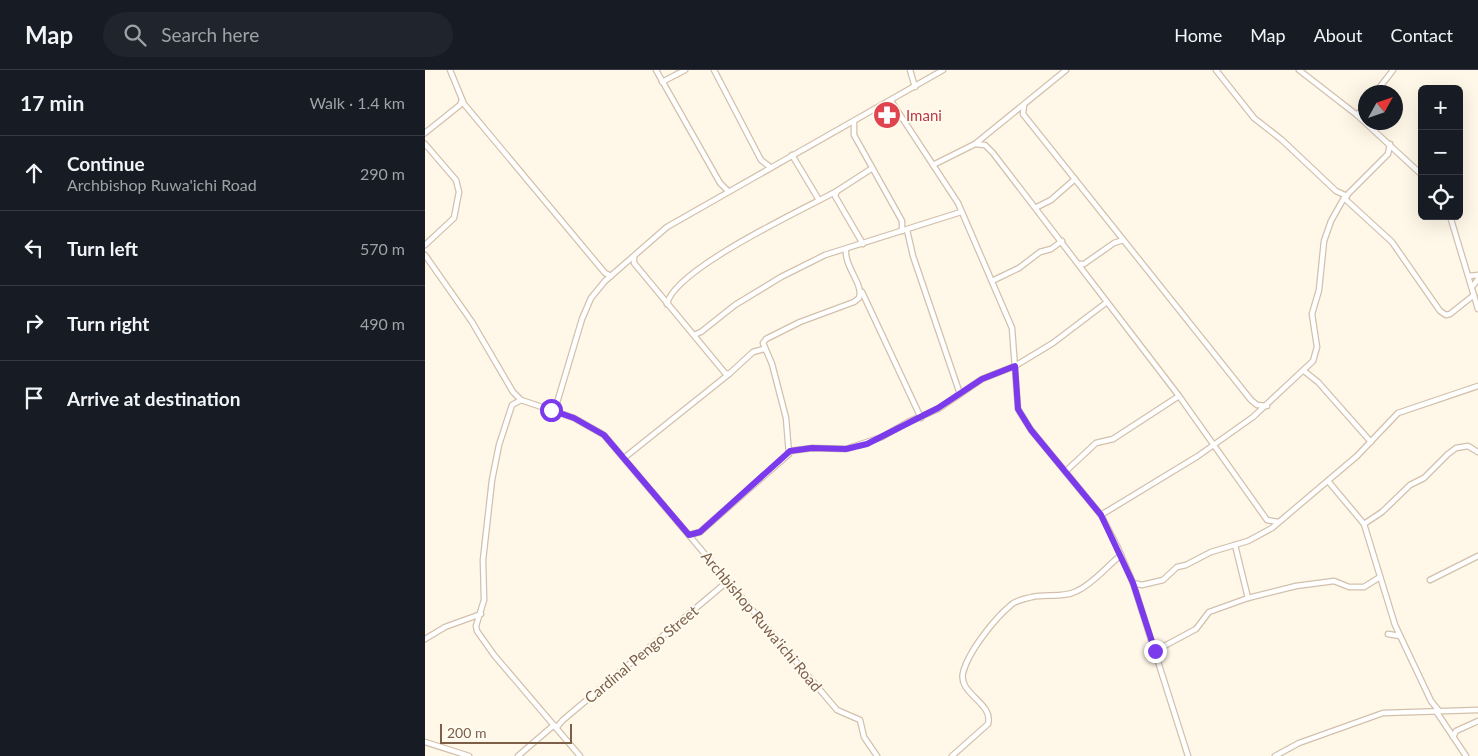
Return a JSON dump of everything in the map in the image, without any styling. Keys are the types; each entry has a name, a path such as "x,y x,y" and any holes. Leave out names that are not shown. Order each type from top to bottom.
{"street":[{"path":"450,70 462,100 605,273 611,276"},
{"path":"655,70 720,183 728,191"},
{"path":"662,82 685,70"},
{"path":"714,70 761,160 771,167"},
{"path":"910,70 915,87"},
{"path":"551,410 560,399 582,320 591,298 611,276 667,227 943,70"},
{"path":"933,165 975,144 1066,70"},
{"path":"1216,70 1254,118 1282,140 1392,242 1440,311 1446,315 1450,314 1474,295"},
{"path":"1300,70 1307,70"},
{"path":"1300,70 1357,115 1418,171"},
{"path":"1381,85 1393,70"},
{"path":"425,133 460,105 462,100"},
{"path":"891,101 961,212 1012,328 1018,409 1031,430 1101,515 1121,555 1133,583 1188,756"},
{"path":"1023,114 1024,105"},
{"path":"1015,112 1023,114 1251,400 1262,407 1268,406"},
{"path":"854,122 854,135 871,169 902,221 960,394"},
{"path":"985,145 987,135"},
{"path":"425,144 456,180 459,192 454,218 425,245"},
{"path":"975,144 985,145 1037,208 1179,396 1267,520 1278,522"},
{"path":"1101,515 1215,445 1268,406 1313,362 1317,347 1312,314 1319,290 1324,241 1331,221 1345,197 1388,154 1390,144"},
{"path":"1388,154 1399,152"},
{"path":"792,155 819,200"},
{"path":"667,304 676,289 717,255 837,191 871,169"},
{"path":"1037,208 1051,200 1075,179"},
{"path":"837,191 837,199 863,244"},
{"path":"694,335 707,328 735,305 781,277 825,255 961,212"},
{"path":"1451,220 1478,309"},
{"path":"1079,264 1084,264 1108,247 1123,240"},
{"path":"992,281 1019,268 1040,252 1051,249 1062,241"},
{"path":"846,249 846,263 860,288 921,418"},
{"path":"425,255 472,322 513,392 521,400 512,405"},
{"path":"634,257 634,263 667,304 722,370 729,374"},
{"path":"1469,276 1478,277 1472,287"},
{"path":"790,451 786,418 772,364 763,343 766,339 800,322 854,302 859,298 860,288"},
{"path":"689,535 700,532 790,451 812,448 846,449 867,444 897,430 907,422 921,418 982,379 1015,366 1053,343 1107,302"},
{"path":"624,458 729,374 753,352 764,349"},
{"path":"1304,372 1318,382 1371,442"},
{"path":"1133,583 1142,585 1163,580 1177,566 1248,541 1278,522 1328,481 1371,442 1390,421 1405,410 1478,386"},
{"path":"513,392 512,405 499,445 492,480 483,560 484,600 477,626 481,639 581,756"},
{"path":"1066,471 1096,443 1113,439 1179,396"},
{"name":"Archbishop Ruwa'ichi Road","path":"521,400 596,429 624,458 837,710 860,720 866,742 877,756"},
{"path":"1365,524 1382,512 1410,485 1425,478 1456,448 1468,446 1478,452"},
{"path":"1328,481 1365,524 1400,636 1431,701 1466,756"},
{"path":"1235,545 1248,598"},
{"path":"952,756 989,724 990,719 987,711 965,686 962,676 972,652 1001,616 1016,601 1076,592 1107,570 1121,555"},
{"path":"1430,580 1478,556"},
{"path":"1155,651 1196,629 1209,612 1248,598 1296,586 1334,581 1349,587 1364,587 1380,577"},
{"name":"Cardinal Pengo Street","path":"518,756 728,581"},
{"path":"425,639 445,627 481,614"},
{"path":"1388,634 1400,636"},
{"path":"1428,711 1431,701"},
{"path":"1275,756 1299,743 1383,713 1478,710"},
{"path":"1453,736 1456,730 1478,721"},
{"path":"425,742 469,756"}],"place":[{"name":"Imani","path":"887,115"}],"route":[{"path":"551,410 574,418 604,435 689,535 700,532 786,457 790,451 812,448 846,449 867,444 897,430 907,422 921,418 982,379 1015,366 1018,409 1031,430 1101,515 1133,583 1155,651"}]}
